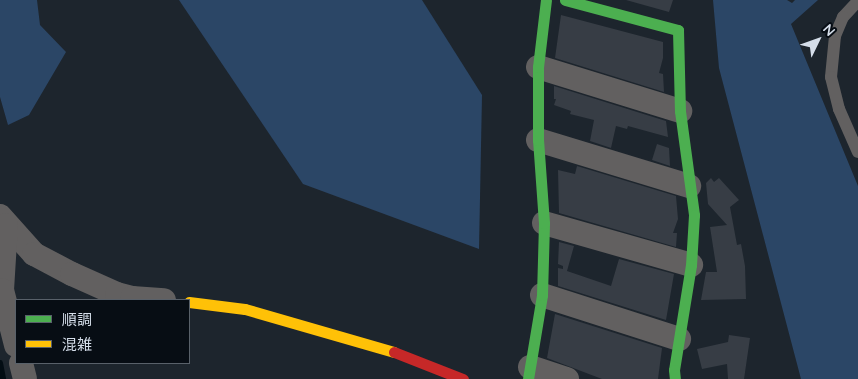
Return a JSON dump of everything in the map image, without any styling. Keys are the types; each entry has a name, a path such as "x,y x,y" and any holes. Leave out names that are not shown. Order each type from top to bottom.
{"street":[{"path":"546,0 538,67 538,140 544,223 542,295 529,373 567,379"},
{"path":"565,0 678,30 680,111 694,215 691,266 674,379"},
{"path":"538,67 680,111"},
{"path":"538,140 689,186"},
{"path":"3,220 34,254 72,274 117,294 132,298 148,299"},
{"path":"3,220 2,290 15,341"},
{"path":"544,223 691,266"},
{"path":"542,295 679,340"},
{"path":"190,302 219,304 245,309 380,346 463,379"},
{"path":"21,364 25,379"}],"lane":[{"path":"858,1 843,17 836,36 831,77 839,109 858,152"}],"shaded area":[{"path":"0,0 37,0 40,25 66,52 29,115 8,125 0,97"},
{"path":"179,0 422,0 482,95 479,249 303,184"},
{"path":"713,0 787,0 792,3 795,0 818,0 791,24 858,186 858,379 801,379 719,68"}],"building":[{"path":"626,0 673,0 669,12"},
{"path":"561,15 663,42 663,58 659,73 663,74 664,92 555,58"},
{"path":"554,86 666,121 668,137 628,126 627,129 616,126 611,148 590,141 594,120 570,114 571,111 554,105 556,99 554,99"},
{"path":"657,144 669,148 670,166 652,160"},
{"path":"577,166 676,196 678,219 673,233 677,233 676,247 559,213 558,170 575,174"},
{"path":"711,178 714,182 719,178 739,200 730,207 737,245 741,244 745,266 746,299 701,300 706,272 717,272 710,227 727,225 708,204 706,183"},
{"path":"559,242 574,246 567,271 611,286 619,259 674,274 666,320 558,286 558,268 563,269 563,266 558,264"},
{"path":"555,314 662,348 658,379 602,379 547,358"},
{"path":"729,335 750,338 744,379 728,379 727,364 702,369 697,349 728,342"}],"waterway":[{"path":"0,363 3,379"}],"traffic: fast":[{"path":"528,379 542,295 544,223 538,140 538,67 546,0"},
{"path":"565,0 678,30 680,111 694,215 691,265 674,370 675,379"}],"traffic: slow":[{"path":"190,302 245,309 394,352"}],"traffic: jam":[{"path":"394,352 463,379"}]}
